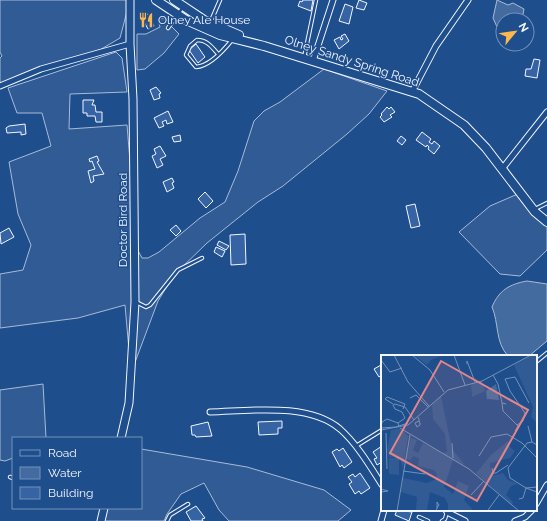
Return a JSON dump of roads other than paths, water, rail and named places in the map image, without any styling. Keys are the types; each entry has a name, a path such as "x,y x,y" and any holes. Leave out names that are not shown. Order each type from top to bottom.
{"main road":[{"name":"Doctor Bird Road","path":"121,437 128,403 135,302 133,99 130,44 130,0"},
{"name":"Olney Sandy Spring Road","path":"156,0 201,28 412,92 433,103 464,125 486,148 534,210 547,222"},
{"name":"Olney Sandy Spring Road","path":"174,0 211,23 264,46"},
{"path":"100,521 104,509"}],"street":[{"path":"313,61 332,0"},
{"path":"412,92 436,46 468,0"},
{"path":"0,86 41,69 130,44"},
{"path":"502,169 547,112"},
{"path":"210,412 292,410 327,420 340,429 356,446 381,484"},
{"path":"537,502 547,485"},
{"path":"380,521 384,511"},
{"path":"447,511 465,521"},
{"path":"515,521 525,517 531,511"}],"lane":[{"path":"211,23 220,0"},
{"path":"304,58 316,0"},
{"path":"168,28 183,7"},
{"path":"218,54 210,44 203,40 197,40 190,46 186,55 196,67 202,66 218,54 233,38"},
{"path":"534,210 547,203"},
{"path":"135,302 146,306 150,305 178,270 202,258"},
{"path":"537,361 547,353"},
{"path":"356,446 381,431"},
{"path":"167,521 170,515 188,504"},
{"path":"442,521 445,519 447,511"},
{"path":"419,517 428,521"}],"water":[{"path":"497,0 508,5 513,3 524,9 523,12 495,12 495,22 493,18"},
{"path":"527,281 547,284 547,341 530,355 507,355 504,351 499,339 492,307 502,292 515,284"}],"place":[{"name":"Olney Ale House","path":"146,20"}]}
